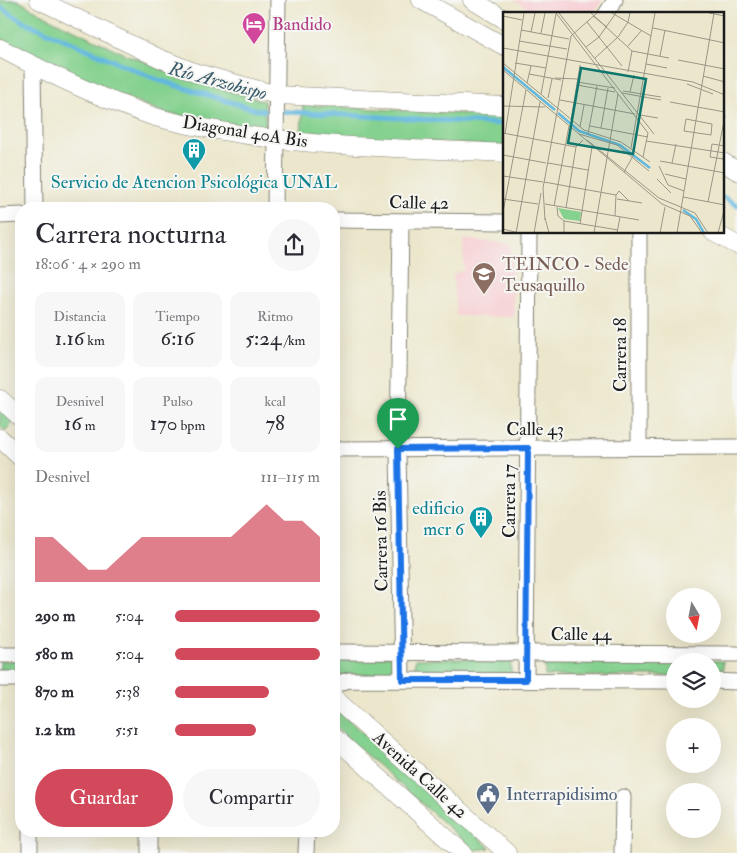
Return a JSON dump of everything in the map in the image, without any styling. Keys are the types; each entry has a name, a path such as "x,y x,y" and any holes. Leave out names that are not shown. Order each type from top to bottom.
{"street":[{"path":"39,0 159,58 277,98 503,106"},
{"path":"275,202 278,0"},
{"path":"421,0 503,45"},
{"path":"472,0 503,18"},
{"path":"607,12 615,0"},
{"name":"Diagonal 40A Bis","path":"0,48 34,66 110,100 153,116 200,128 276,138 296,143 503,153"},
{"path":"34,66 35,202"},
{"path":"724,163 737,171"},
{"path":"0,216 15,216"},
{"name":"Calle 42","path":"340,220 503,222"},
{"name":"Carrera 16 Bis","path":"400,221 398,449 402,680"},
{"name":"Carrera 17","path":"526,680 529,234"},
{"name":"Carrera 18","path":"639,234 639,447"},
{"path":"716,234 737,246"},
{"path":"0,399 15,413"},
{"name":"Calle 43","path":"340,449 737,447"},
{"name":"Calle 44","path":"340,652 737,654"},
{"path":"0,655 15,655"},
{"path":"0,679 15,679"},
{"path":"340,683 349,680 666,681"},
{"path":"721,681 737,682"},
{"name":"Avenida Calle 42","path":"340,703 507,853"},
{"name":"Avenida Calle 42","path":"340,742 463,853"},
{"path":"622,853 623,797"},
{"path":"30,837 30,853"},
{"path":"148,853 149,837"},
{"path":"306,853 307,837"}],"shaded area":[{"path":"514,0 602,0 594,12 533,12"},
{"name":"TEINCO - Sede Teusaquillo","path":"463,239 511,244 514,317 456,316 453,274 464,270"}],"green space":[{"path":"0,0 17,0 55,21 125,54 190,80 264,101 266,130 165,113 87,82 0,39"},
{"path":"303,105 503,116 503,146 301,135"},
{"path":"0,406 15,420 5,431 0,426"},
{"path":"395,656 396,674 340,675 340,657"},
{"path":"415,659 511,659 511,677 415,677"},
{"path":"0,661 15,661 15,672 0,671"},
{"path":"545,661 666,661 666,676 545,676"},
{"path":"721,661 723,661 723,676 721,676"},
{"path":"340,712 490,848 474,850 340,731"}],"waterway":[{"name":"Río Arzobispo","path":"0,7 22,21 158,80 257,110 503,124"},
{"name":"Río Arzobispo","path":"724,198 737,205"}],"place":[{"name":"Bandido","path":"254,45"},
{"name":"Servicio de Atencion Psicológica UNAL","path":"194,171"},
{"name":"TEINCO - Sede Teusaquillo","path":"484,295"},
{"name":"edificio mcr 6","path":"481,539"},
{"name":"Interrapidisimo","path":"488,815"}],"route":[{"path":"528,448 526,680 402,680 398,449 528,448"}]}
